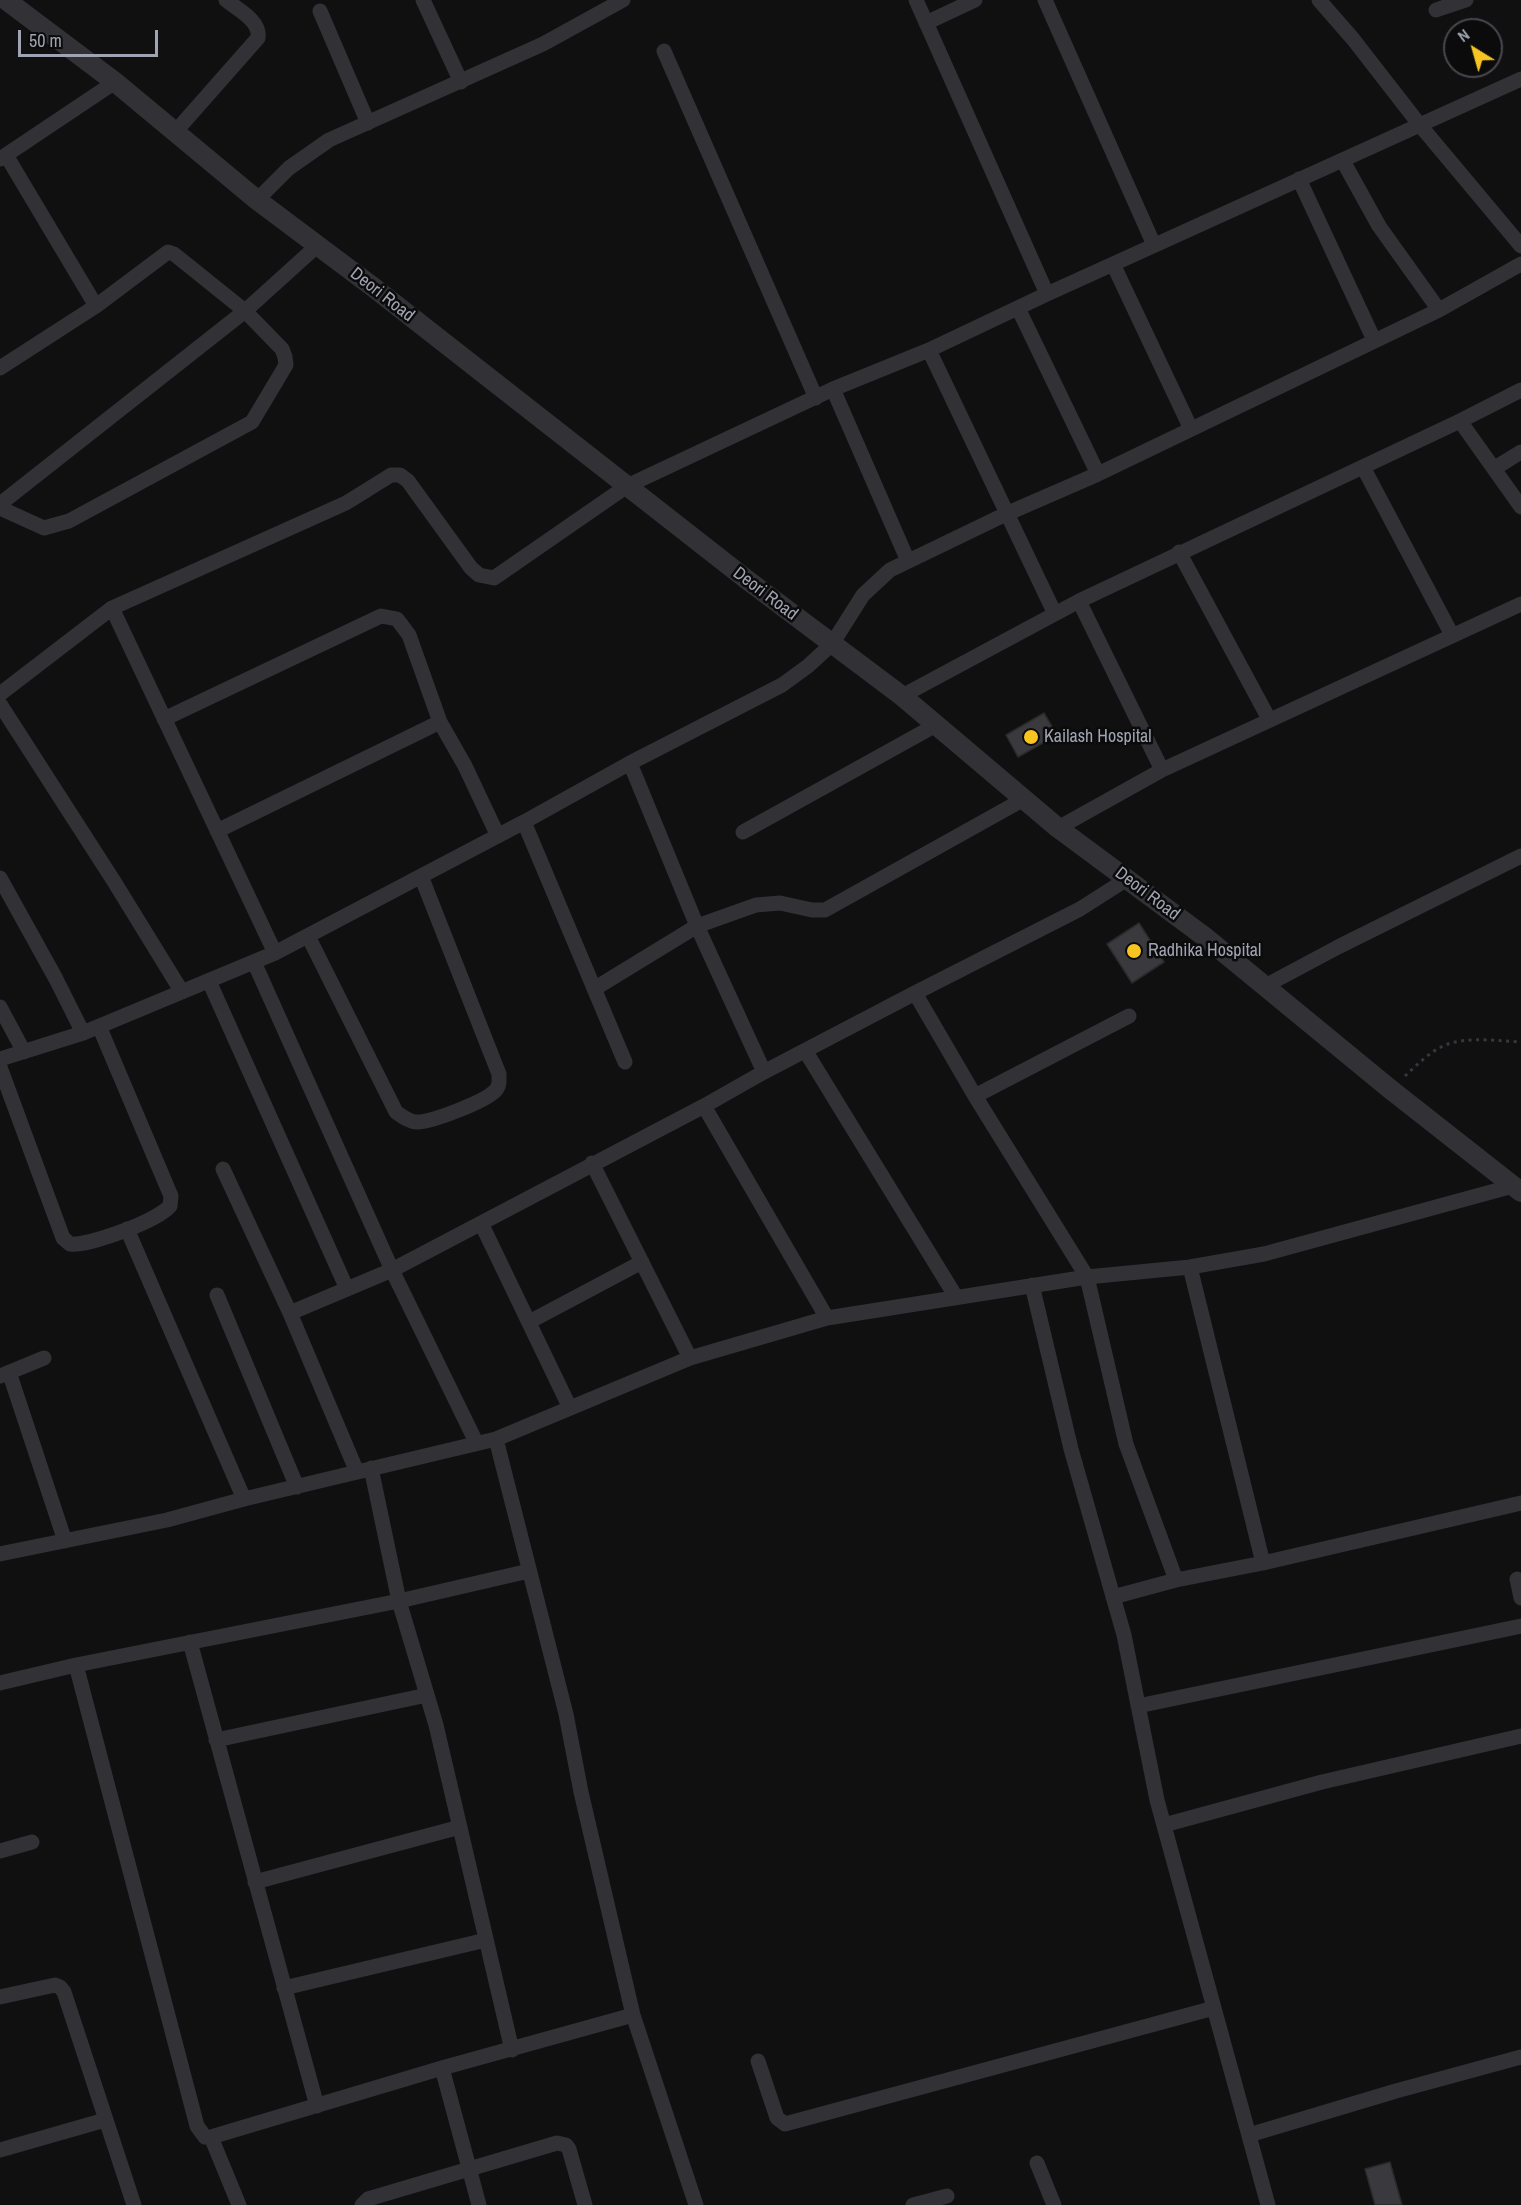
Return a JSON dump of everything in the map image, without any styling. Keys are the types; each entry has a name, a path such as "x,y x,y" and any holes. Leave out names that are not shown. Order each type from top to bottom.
{"street":[{"name":"Deori Road","path":"6,0 115,82 257,200 318,245 746,579 902,696 1058,828 1205,936 1390,1089 1517,1189"},
{"path":"176,131 258,38 259,32 256,25 226,0"},
{"path":"423,0 461,82"},
{"path":"916,0 1047,294"},
{"path":"926,23 975,0"},
{"path":"1045,0 1154,245"},
{"path":"1319,0 1521,246"},
{"path":"1436,10 1466,0"},
{"path":"257,200 289,168 329,140 543,44 618,1"},
{"path":"320,11 368,123"},
{"path":"664,51 816,398"},
{"path":"0,694 112,608 346,504 391,475 400,475 408,481 471,568 479,575 494,578 627,486 833,389 929,350 1154,245 1521,79"},
{"path":"96,306 3,157 115,82"},
{"path":"1343,161 1379,226 1439,310"},
{"path":"1299,179 1374,340"},
{"path":"0,504 245,311 318,245"},
{"path":"0,369 96,306 168,252 174,254 245,311 282,349 286,365 252,422 69,521 44,528 0,508"},
{"path":"1113,264 1191,429"},
{"path":"0,1059 99,1026 275,953 308,936 524,822 630,762 782,685 832,644 863,595 890,570 1006,514 1098,474 1439,310 1521,264"},
{"path":"1018,308 1098,474"},
{"path":"929,350 1055,614"},
{"path":"833,389 908,561"},
{"path":"902,696 1079,601 1521,390"},
{"path":"1460,421 1521,507"},
{"path":"1495,468 1521,452"},
{"path":"1363,467 1452,635"},
{"path":"1179,552 1269,719"},
{"path":"1079,601 1162,770"},
{"path":"1058,828 1162,770 1521,604"},
{"path":"112,608 275,953"},
{"path":"164,719 381,616 397,619 409,635 440,722 465,766 498,836"},
{"path":"0,704 182,992"},
{"path":"217,831 440,722"},
{"path":"743,832 936,725"},
{"path":"630,762 697,926 764,1072"},
{"path":"594,989 697,926 756,905 780,903 812,910 825,909 1024,799"},
{"path":"524,822 625,1062"},
{"path":"1265,986 1521,856"},
{"path":"308,936 396,1112 405,1119 416,1122 483,1100 496,1090 499,1074 421,876"},
{"path":"0,878 83,1032"},
{"path":"290,1313 392,1270 704,1106 764,1072 1080,909 1127,879"},
{"path":"254,962 392,1270 476,1442"},
{"path":"209,981 347,1289"},
{"path":"915,993 975,1096 1087,1277 1126,1443 1176,1580"},
{"path":"0,1007 24,1052"},
{"path":"975,1096 1129,1016"},
{"path":"0,1067 63,1238 70,1245 79,1245 127,1229 162,1214 170,1206 171,1196 99,1026"},
{"path":"806,1052 956,1297"},
{"path":"704,1106 827,1318"},
{"path":"592,1163 690,1358"},
{"path":"223,1169 364,1470 399,1601 436,1725 512,2050"},
{"path":"0,1553 167,1520 244,1499 496,1439 690,1358 827,1318 1087,1277 1190,1268 1264,1254 1517,1189"},
{"path":"481,1223 570,1408"},
{"path":"127,1229 244,1499"},
{"path":"529,1322 642,1262"},
{"path":"1190,1268 1263,1563"},
{"path":"1032,1285 1071,1449 1124,1635 1164,1825 1268,2205"},
{"path":"217,1295 297,1486"},
{"path":"44,1358 5,1374 65,1541"},
{"path":"496,1439 566,1714 581,1792 633,2015 696,2205"},
{"path":"1113,1597 1176,1580 1263,1563 1521,1503"},
{"path":"0,1683 76,1665 399,1601 529,1571"},
{"path":"1517,1579 1521,1598"},
{"path":"1138,1706 1521,1626"},
{"path":"190,1642 316,2106"},
{"path":"76,1665 197,2126 205,2137 633,2015"},
{"path":"216,1740 427,1695"},
{"path":"1164,1825 1322,1782 1521,1736"},
{"path":"255,1882 460,1827"},
{"path":"0,1851 32,1842"},
{"path":"284,1988 486,1940"},
{"path":"0,1997 55,1985 64,1992 134,2205"},
{"path":"758,2061 777,2118 785,2124 1214,2008"},
{"path":"1249,2135 1521,2057"},
{"path":"442,2068 479,2205"},
{"path":"0,2150 105,2120"},
{"path":"211,2137 239,2205"},
{"path":"362,2205 368,2199 557,2143 563,2144 568,2149 585,2205"},
{"path":"1037,2163 1054,2205"},
{"path":"913,2205 947,2196"}],"path":[{"path":"1390,1089 1427,1056 1450,1043 1521,1042"}],"building":[{"path":"1044,713 1057,735 1018,757 1006,735"},
{"path":"1139,923 1164,962 1132,983 1107,944"},
{"path":"1390,2162 1402,2205 1375,2205 1365,2169"}],"place":[{"name":"Kailash Hospital","path":"1031,737"},
{"name":"Radhika Hospital","path":"1134,951"}]}
